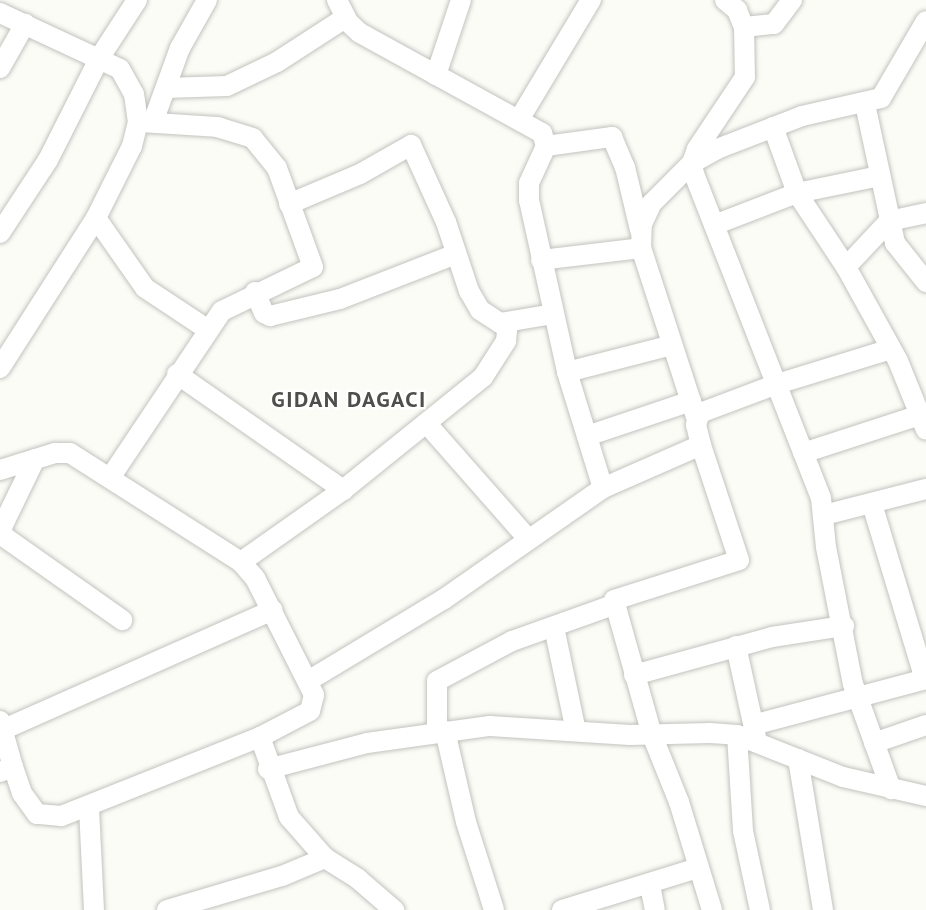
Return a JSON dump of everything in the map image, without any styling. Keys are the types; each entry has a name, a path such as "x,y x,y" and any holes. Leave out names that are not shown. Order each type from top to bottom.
{"street":[{"path":"0,232 48,160 100,57 137,0"},
{"path":"0,368 96,218 132,146 166,88 180,48 207,0"},
{"path":"436,75 461,0"},
{"path":"520,118 591,0"},
{"path":"725,0 737,10 744,27 745,77 697,149 692,163 825,515 826,547 858,700 891,789"},
{"path":"744,27 774,24 792,0"},
{"path":"166,88 226,86 277,62 341,9 360,33 520,118 542,133 546,146 528,189 540,260 567,372 603,488"},
{"path":"0,13 100,57 120,69 129,80 146,122"},
{"path":"641,239 652,203 692,163 802,116 865,104 886,93 926,21"},
{"path":"0,68 25,24"},
{"path":"865,104 889,221 905,258 926,282"},
{"path":"110,478 207,329 222,311 255,292 313,267 277,168 253,138 218,127 146,122"},
{"path":"773,127 797,193 846,267 891,349 923,423 803,453"},
{"path":"494,910 441,732 437,681 512,641 613,605 618,597 737,563 701,445 694,409 672,345 641,239 625,167 612,137 546,146"},
{"path":"289,204 360,174 411,145 447,222 456,254 480,310 489,319 508,323 553,314"},
{"path":"714,225 797,193 880,176"},
{"path":"846,267 889,221 926,213"},
{"path":"96,218 145,288 207,329"},
{"path":"540,260 641,239"},
{"path":"255,292 266,315 291,312 340,300 456,254"},
{"path":"241,562 343,490 428,425 483,377 506,341 508,323"},
{"path":"567,372 672,345"},
{"path":"587,436 694,409 891,349"},
{"path":"177,374 343,490"},
{"path":"428,425 528,539"},
{"path":"308,681 444,599 603,488 701,445"},
{"path":"0,470 35,459 70,453 241,562 255,578 273,610 314,694 310,711 260,737 89,808 61,816 37,814 6,770 1,726 273,610"},
{"path":"35,459 2,527 3,536 122,620"},
{"path":"825,515 926,489"},
{"path":"268,769 338,749 490,726 652,735 749,734 925,679 872,504"},
{"path":"613,605 652,735 679,802 712,910"},
{"path":"634,675 736,646 843,626"},
{"path":"554,627 576,730"},
{"path":"736,646 749,734 743,831 760,910"},
{"path":"874,743 926,725"},
{"path":"749,734 798,759 843,777 891,789 922,792"},
{"path":"260,737 268,769 289,817 325,858 358,879 394,910"},
{"path":"798,759 823,910"},
{"path":"89,808 94,910"},
{"path":"175,909 282,876 325,858"},
{"path":"562,910 650,885 698,868"},
{"path":"650,885 655,910"}],"district":[{"name":"GIDAN DAGACI","path":"349,400"}]}
